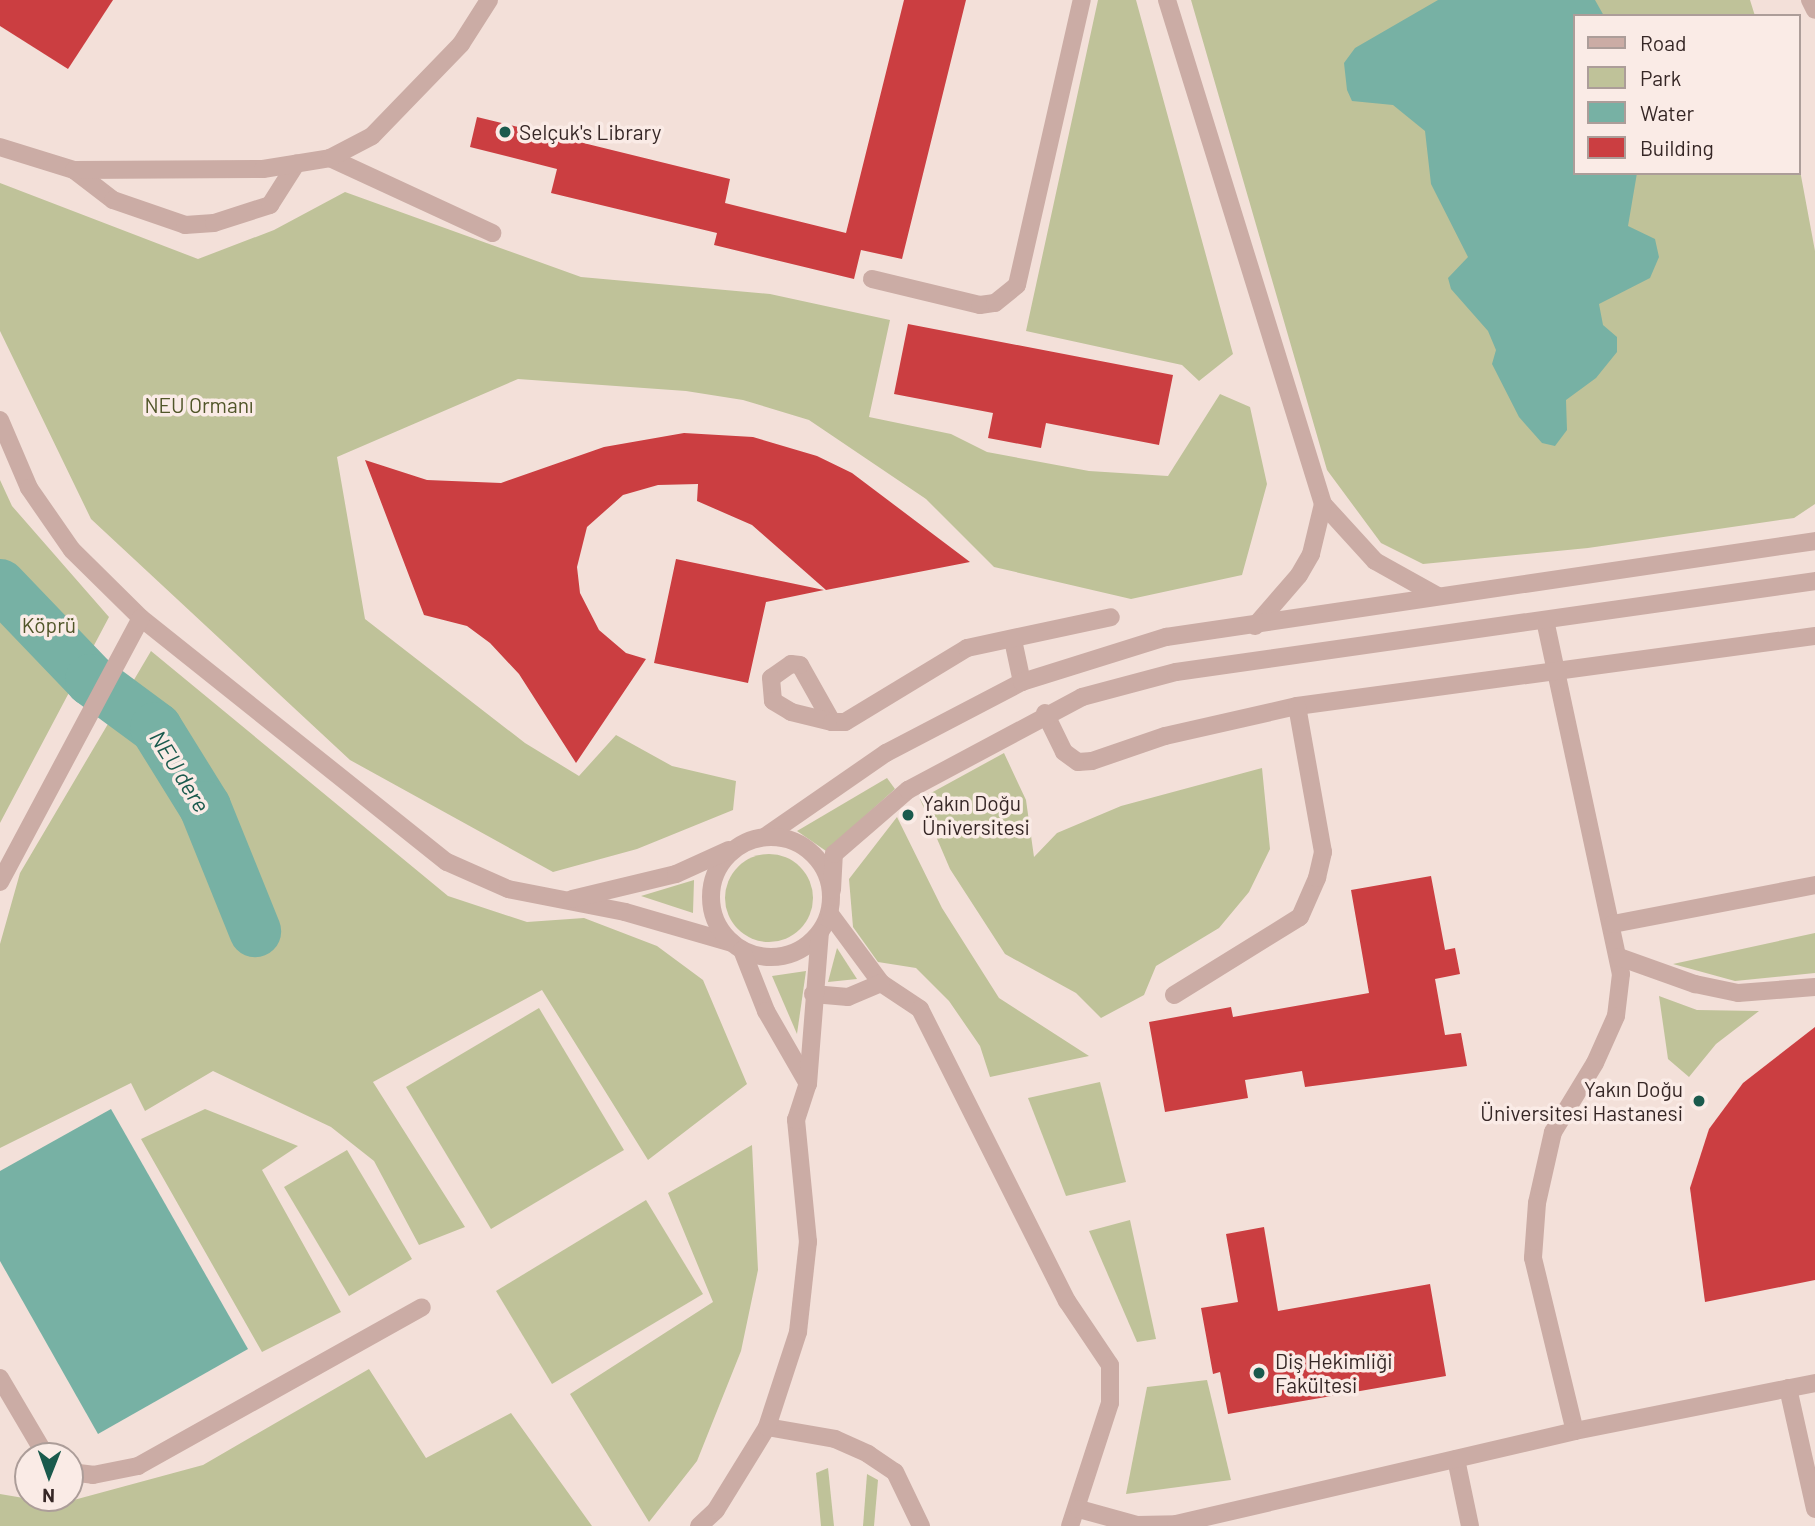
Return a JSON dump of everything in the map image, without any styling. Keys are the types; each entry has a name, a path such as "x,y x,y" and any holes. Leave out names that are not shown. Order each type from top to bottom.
{"street":[{"path":"74,170 263,169 330,158 372,136 461,44 489,0"},
{"path":"872,279 980,305 995,303 1017,285 1083,0"},
{"path":"1167,0 1323,504 1375,561 1438,596"},
{"path":"1811,0 1815,10"},
{"path":"5,146 74,170 113,200 186,225 214,223 270,205 296,164"},
{"path":"330,158 492,233"},
{"path":"0,420 29,488 72,550 141,618 447,862 508,889 565,901 776,957 793,954 820,933"},
{"path":"1255,626 1299,575 1311,554 1323,504"},
{"path":"565,901 676,873 766,836 886,753 1022,682 1166,637 1255,626 1438,596 1815,541"},
{"path":"699,1526 716,1510 767,1427 798,1332 808,1242 796,1119 808,1084 813,993 820,933 830,914 834,854 908,790 1045,713 1176,672 1815,581"},
{"path":"832,722 845,722 967,648 1111,617"},
{"path":"0,882 141,618"},
{"path":"1545,620 1619,957 1616,1016 1595,1063 1553,1132 1537,1203 1533,1258 1575,1432"},
{"path":"1045,713 1064,752 1078,762 1297,706 1815,636"},
{"path":"1013,640 1022,682"},
{"path":"1174,995 1300,917 1317,878 1323,852 1297,706"},
{"path":"766,836 803,845 822,864 832,890"},
{"path":"737,847 723,859 710,894 720,930 737,947 766,1010 808,1084"},
{"path":"1613,924 1815,885"},
{"path":"830,914 881,983 920,1009 1067,1301 1110,1364 1110,1403 1079,1509 1070,1526"},
{"path":"1619,957 1695,984 1738,993 1815,987"},
{"path":"813,993 848,998 881,983"},
{"path":"84,1474 93,1475 138,1466 422,1307"},
{"path":"0,1378 38,1442"},
{"path":"1079,1509 1137,1525 1176,1524 1575,1432 1815,1383"},
{"path":"1788,1388 1815,1509"},
{"path":"767,1427 835,1439 868,1454 895,1472 921,1526"},
{"path":"1457,1459 1470,1526"}],"green space":[{"path":"1098,0 1136,0 1233,354 1199,381 1182,365 1026,331"},
{"path":"1191,0 1750,0 1754,14 1574,14 1574,175 1801,175 1815,251 1815,504 1794,518 1588,548 1423,564 1381,543 1327,470"},
{"name":"NEU Ormanı","path":"0,183 198,259 274,230 345,192 581,277 770,294 890,320 869,417 951,434 987,452 1089,471 1168,476 1220,394 1250,407 1267,484 1242,575 1131,599 994,567 926,499 809,420 743,400 686,391 518,379 337,457 365,619 525,743 579,776 616,735 672,766 736,781 733,810 637,849 553,872 350,760 91,519 0,331"},
{"name":"Köprü","path":"0,480 12,506 109,617 0,823"},
{"path":"151,651 448,896 527,922 584,918 657,946 703,980 747,1084 648,1160 542,990 373,1082 465,1227 419,1245 374,1161 331,1127 213,1071 145,1111 131,1083 0,1148 0,944 20,873"},
{"path":"1004,753 1026,800 1034,857 1057,833 1121,806 1262,768 1270,849 1249,892 1219,928 1156,966 1144,995 1101,1018 1076,993 1005,954 950,869 920,799"},
{"path":"887,778 895,789 826,851 797,831"},
{"path":"897,817 942,908 999,998 1089,1056 990,1077 980,1046 949,1001 916,968 878,962 853,927 849,879"},
{"path":"769,854 794,861 806,873 813,898 806,923 794,935 769,942 744,935 732,923 725,898 732,873 744,861"},
{"path":"694,880 693,913 641,896"},
{"path":"1815,933 1815,973 1735,981 1673,964"},
{"path":"837,948 857,979 828,982"},
{"path":"806,971 797,1034 772,976"},
{"path":"1659,996 1697,1010 1759,1011 1716,1044 1689,1077 1668,1059"},
{"path":"539,1008 624,1150 491,1229 406,1087"},
{"path":"1100,1082 1126,1182 1066,1196 1028,1098"},
{"path":"205,1109 298,1146 262,1170 341,1312 262,1352 141,1139"},
{"path":"752,1145 758,1270 741,1351 697,1461 649,1522 570,1394 713,1302 668,1193"},
{"path":"347,1150 412,1259 349,1296 284,1187"},
{"path":"646,1200 703,1294 552,1384 496,1291"},
{"path":"1130,1220 1156,1339 1137,1342 1089,1231"},
{"path":"369,1369 426,1458 511,1413 592,1526 0,1526 0,1494 14,1496 14,1512 84,1512 84,1497 203,1465"},
{"path":"1207,1380 1231,1480 1126,1494 1147,1387"},
{"path":"828,1468 834,1526 821,1526 816,1473"},
{"path":"867,1474 878,1480 874,1526 863,1526"}],"water":[{"path":"1438,0 1595,0 1603,14 1574,14 1574,175 1637,175 1628,226 1655,239 1659,257 1650,278 1599,304 1603,325 1617,337 1617,352 1596,378 1566,400 1567,430 1555,446 1542,443 1519,417 1492,364 1496,350 1488,331 1451,289 1448,278 1468,257 1431,184 1425,131 1393,105 1352,101 1347,90 1344,63 1355,48"},
{"path":"111,1109 248,1349 98,1434 0,1261 0,1171"}],"building":[{"path":"0,0 113,0 68,69 0,26"},
{"name":"Selçuk's Library","path":"904,0 966,0 902,259 861,250 854,279 714,245 717,233 551,193 557,169 470,147 477,117 730,179 725,203 846,233"},
{"path":"908,324 1173,375 1159,445 1046,423 1041,448 988,438 993,413 894,394"},
{"path":"684,433 753,437 817,456 852,473 970,562 826,590 752,525 697,501 698,484 658,485 623,495 587,527 577,567 580,593 599,630 626,653 646,659 576,763 519,674 490,643 467,626 424,615 365,460 427,480 501,483 604,447"},
{"path":"676,559 824,590 766,602 748,683 654,663"},
{"path":"1431,876 1445,950 1455,948 1460,974 1435,979 1445,1035 1461,1033 1467,1066 1305,1087 1302,1071 1245,1080 1248,1098 1165,1112 1149,1022 1231,1007 1233,1017 1369,993 1351,890"},
{"path":"1815,1027 1815,1280 1705,1302 1690,1188 1709,1129 1743,1083"},
{"path":"1264,1227 1278,1311 1430,1284 1446,1376 1228,1414 1220,1372 1213,1374 1201,1308 1238,1302 1226,1234"}],"waterway":[{"name":"NEU dere","path":"0,585 91,680 156,728 205,807 255,931"}],"place":[{"name":"Selçuk's Library","path":"505,132"},
{"name":"Yakın Doğu Üniversitesi","path":"908,815"},
{"name":"Yakın Doğu Üniversitesi Hastanesi","path":"1699,1101"},
{"name":"Diş Hekimliği Fakültesi","path":"1259,1373"}]}
